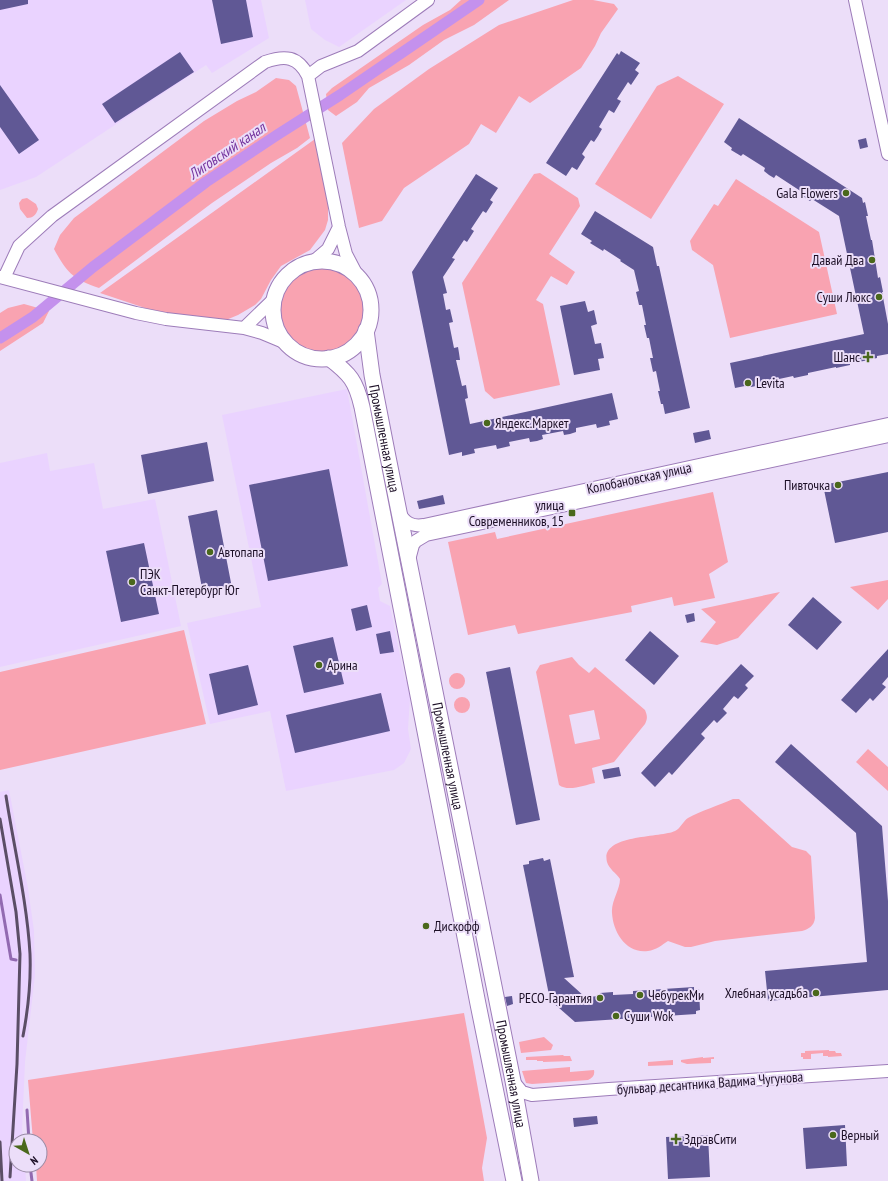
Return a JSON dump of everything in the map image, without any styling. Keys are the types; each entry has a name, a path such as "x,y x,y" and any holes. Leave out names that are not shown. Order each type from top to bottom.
{"street":[{"path":"308,76 321,66 358,51 428,0"},
{"path":"855,0 888,154"},
{"path":"286,57 294,59 305,69 308,76 314,100 338,228 346,254 368,293 370,302 371,312 366,330 355,346 339,356 315,358 301,355 286,343 262,333 244,328 166,319 88,301 2,277 19,246 52,216 265,62 286,57"},
{"path":"286,343 276,327 272,308 279,285 288,274 300,266 314,261 328,249 338,228"},
{"path":"314,261 342,265 358,276"},
{"path":"244,328 274,299"},
{"name":"Промышленная улица","path":"366,330 372,374 408,561 513,1081 531,1181"},
{"name":"Промышленная улица","path":"329,358 351,377 358,391 362,407 476,996 514,1181"},
{"name":"Колобановская улица","path":"398,509 407,522 415,526 424,525 888,424"},
{"name":"Колобановская улица","path":"408,561 413,545 426,535 888,436"},
{"name":"бульвар десантника Вадима Чугунова","path":"532,1095 888,1071"},
{"path":"513,1081 522,1092 532,1095 524,1104 519,1116"}],"shaded area":[{"path":"0,0 261,0 269,38 212,73 206,65 36,177 0,190"},
{"path":"305,0 406,0 339,47 325,40 311,29"},
{"path":"461,0 509,0 474,25 444,40 409,65 369,88 357,102 336,116 328,110 326,94 332,88 423,25 450,10"},
{"path":"573,0 593,0 614,4 618,9 601,33 595,46 581,68 530,103 519,96 496,133 481,124 469,144 404,188 382,221 359,228 342,143 374,109 429,69 499,25"},
{"path":"678,76 724,104 651,219 595,184 657,86"},
{"path":"276,78 289,80 296,86 310,138 212,203 99,288 77,278 67,270 54,249 60,235 74,218 204,121 237,101 256,92"},
{"path":"315,139 328,203 328,220 325,230 310,250 281,266 271,280 261,299 255,305 226,320 204,319 151,310 100,293"},
{"path":"540,173 578,198 580,206 549,254 575,272 567,285 551,276 536,300 543,304 560,385 494,399 485,391 462,283 534,174"},
{"path":"736,179 819,232 837,314 730,338 713,265 692,250 690,241 714,204 718,206"},
{"path":"27,198 36,204 38,209 34,216 27,218 20,209 19,203 22,199"},
{"path":"322,268 330,269 345,275 357,287 363,302 363,318 357,333 345,345 330,351 322,352 314,351 299,345 287,333 281,318 280,310 281,302 287,287 299,275 314,269"},
{"path":"24,304 49,311 43,323 0,351 0,313 8,308"},
{"path":"347,389 382,584 378,588 380,601 390,606 405,680 408,680 410,698 408,729 411,749 404,763 394,770 286,791 270,711 210,724 187,623 261,607 222,415"},
{"path":"47,453 50,471 94,463 103,509 155,499 181,626 0,667 0,463"},
{"path":"713,492 728,562 709,574 715,598 674,606 672,597 631,606 632,612 518,634 515,625 468,635 448,542 495,532 497,539"},
{"path":"888,580 888,599 878,610 850,587"},
{"path":"780,592 738,638 717,645 700,642 716,622 701,609"},
{"path":"184,630 206,724 0,770 0,672"},
{"path":"572,657 589,673 595,667 645,710 647,720 645,724 614,762 592,768 595,783 572,788 559,785 536,672 540,665","holes":["594,710 600,739 575,744 569,715"]},
{"path":"457,673 464,678 465,681 460,688 457,689 450,684 449,681 454,674"},
{"path":"462,697 469,702 470,705 465,712 462,713 455,708 454,705 459,698"},
{"path":"868,749 888,767 888,791 856,762"},
{"path":"9,790 28,888 34,931 35,975 25,1062 22,1133 8,1133 8,1173 26,1173 26,1181 0,1181 0,792"},
{"path":"733,799 739,799 792,847 806,851 811,856 815,918 812,925 802,931 715,941 691,947 685,947 668,941 651,950 640,951 627,945 618,934 613,920 612,909 620,879 607,862 607,853 613,846 621,842 675,831 688,818"},
{"path":"464,1013 487,1138 482,1168 484,1181 37,1181 36,1173 48,1173 48,1133 32,1133 28,1080"},
{"path":"544,1037 553,1045 551,1050 521,1053 519,1042"},
{"path":"805,1051 835,1051 836,1053 841,1053 842,1056 828,1057 823,1056 823,1053 811,1054 811,1059 803,1059 803,1057 801,1057 801,1053 805,1053"},
{"path":"570,1056 572,1061 543,1062 537,1060 526,1060 526,1057"},
{"path":"714,1057 714,1059 711,1059 711,1063 687,1064 681,1062 681,1060"},
{"path":"673,1060 673,1065 648,1066 648,1062"},
{"path":"570,1067 570,1072 594,1070 594,1075 588,1080 532,1084 526,1083 522,1071"}],"building":[{"path":"0,0 28,0 28,4 0,10"},
{"path":"212,0 246,0 253,37 221,44"},
{"path":"621,51 640,63 635,70 639,73 631,85 628,82 617,99 621,101 614,113 609,110 599,127 602,129 598,136 594,142 591,140 582,154 585,157 577,170 572,167 566,176 546,163 617,53 619,55"},
{"path":"180,52 194,72 115,123 102,104"},
{"path":"0,85 39,140 19,154 0,127"},
{"path":"739,118 862,198 863,203 865,202 868,216 866,216 872,240 878,278 880,277 888,324 888,354 850,365 808,373 808,375 794,378 793,376 765,382 766,384 751,387 750,385 735,388 730,363 864,334 839,216 812,199 810,201 801,195 802,192 776,175 774,178 769,175 764,171 765,168 743,154 741,156 731,150 732,148 724,142"},
{"path":"866,138 868,147 860,149 858,140"},
{"path":"476,174 498,188 490,200 493,202 486,213 483,211 471,229 474,231 467,242 464,240 452,258 455,259 443,277 447,293 443,294 446,310 450,309 453,322 449,323 454,348 458,347 459,353 460,360 456,360 462,386 466,385 468,398 465,399 470,424 612,393 618,419 609,421 610,425 597,428 596,424 576,428 576,432 570,434 564,435 563,431 542,435 543,439 537,441 530,442 529,438 509,442 510,446 497,449 496,445 474,449 475,453 462,456 462,452 449,455 412,272"},
{"path":"595,211 653,247 657,266 659,266 690,408 665,414 658,391 660,391 656,371 653,372 650,358 653,358 649,338 647,338 644,325 646,325 642,305 639,305 636,292 639,291 634,270 604,249 603,251 590,243 592,241 581,234"},
{"path":"585,301 588,312 594,310 597,324 591,326 595,344 601,343 604,358 598,359 600,370 574,375 560,306"},
{"path":"709,430 711,439 695,443 693,433"},
{"path":"207,442 214,481 148,494 141,455"},
{"path":"329,469 348,566 268,581 249,485"},
{"path":"888,472 888,532 835,543 823,485"},
{"path":"443,495 445,504 419,509 417,501"},
{"name":"Автопапа","path":"217,510 232,588 203,593 188,516"},
{"name":"ПЭК Санкт-Петербург Юг","path":"144,543 159,614 121,622 106,551"},
{"path":"813,597 842,622 817,650 788,625"},
{"path":"367,605 372,627 356,631 351,609"},
{"path":"694,613 695,621 687,623 685,615"},
{"path":"390,631 394,652 380,654 376,634"},
{"path":"650,631 679,656 654,685 625,660"},
{"name":"Арина","path":"333,637 344,684 304,693 293,646"},
{"path":"888,649 888,677 882,684 886,687 873,701 870,698 856,713 841,700"},
{"path":"741,664 754,676 745,685 748,688 738,699 734,696 723,709 727,713 717,723 714,720 701,734 705,738 672,775 669,772 655,787 641,773"},
{"path":"248,665 258,705 218,715 209,674"},
{"path":"510,667 540,820 516,825 486,672"},
{"path":"381,693 390,731 295,753 286,715"},
{"path":"791,744 882,826 888,901 888,990 768,1001 765,971 867,962 856,833 775,762"},
{"path":"619,767 621,776 604,779 602,770"},
{"path":"543,858 544,861 550,859 574,977 564,978 585,997 601,996 600,993 613,992 613,995 633,994 633,991 694,987 694,990 699,989 700,1010 696,1011 696,1014 575,1022 550,1000 523,865 529,864 529,861"},
{"path":"512,996 513,1004 507,1006 505,997"},
{"path":"597,1116 598,1124 574,1127 573,1118"},
{"path":"845,1125 847,1166 806,1169 803,1128"},
{"path":"708,1135 710,1177 668,1179 666,1137"}],"waterway":[{"name":"Лиговский канал","path":"0,338 33,317 93,267 206,182 340,95 479,0"},
{"path":"0,895 11,959 16,960"},
{"path":"27,1110 28,1133"},
{"path":"31,1173 32,1181"}],"railway":[{"path":"6,796 23,894 30,954 29,995 23,1036"},
{"path":"0,819 16,912 20,954 17,1064 10,1177"},
{"path":"0,1142 2,1181"}],"place":[{"name":"Gala Flowers","path":"846,193"},
{"name":"Давай Два","path":"872,260"},
{"name":"Суши Люкс","path":"879,297"},
{"name":"Шанс","path":"868,357"},
{"name":"Levita","path":"748,383"},
{"name":"Яндекс.Маркет","path":"487,423"},
{"name":"Пивточка","path":"838,485"},
{"name":"улица Современников, 15","path":"572,513"},
{"name":"Автопапа","path":"210,552"},
{"name":"ПЭК Санкт-Петербург Юг","path":"132,582"},
{"name":"Арина","path":"319,665"},
{"name":"Дискофф","path":"426,926"},
{"name":"Хлебная усадьба","path":"816,993"},
{"name":"ЧебурекМи","path":"640,995"},
{"name":"РЕСО-Гарантия","path":"600,998"},
{"name":"Суши Wok","path":"616,1016"},
{"name":"Верный","path":"833,1135"},
{"name":"ЗдравСити","path":"676,1139"}]}
